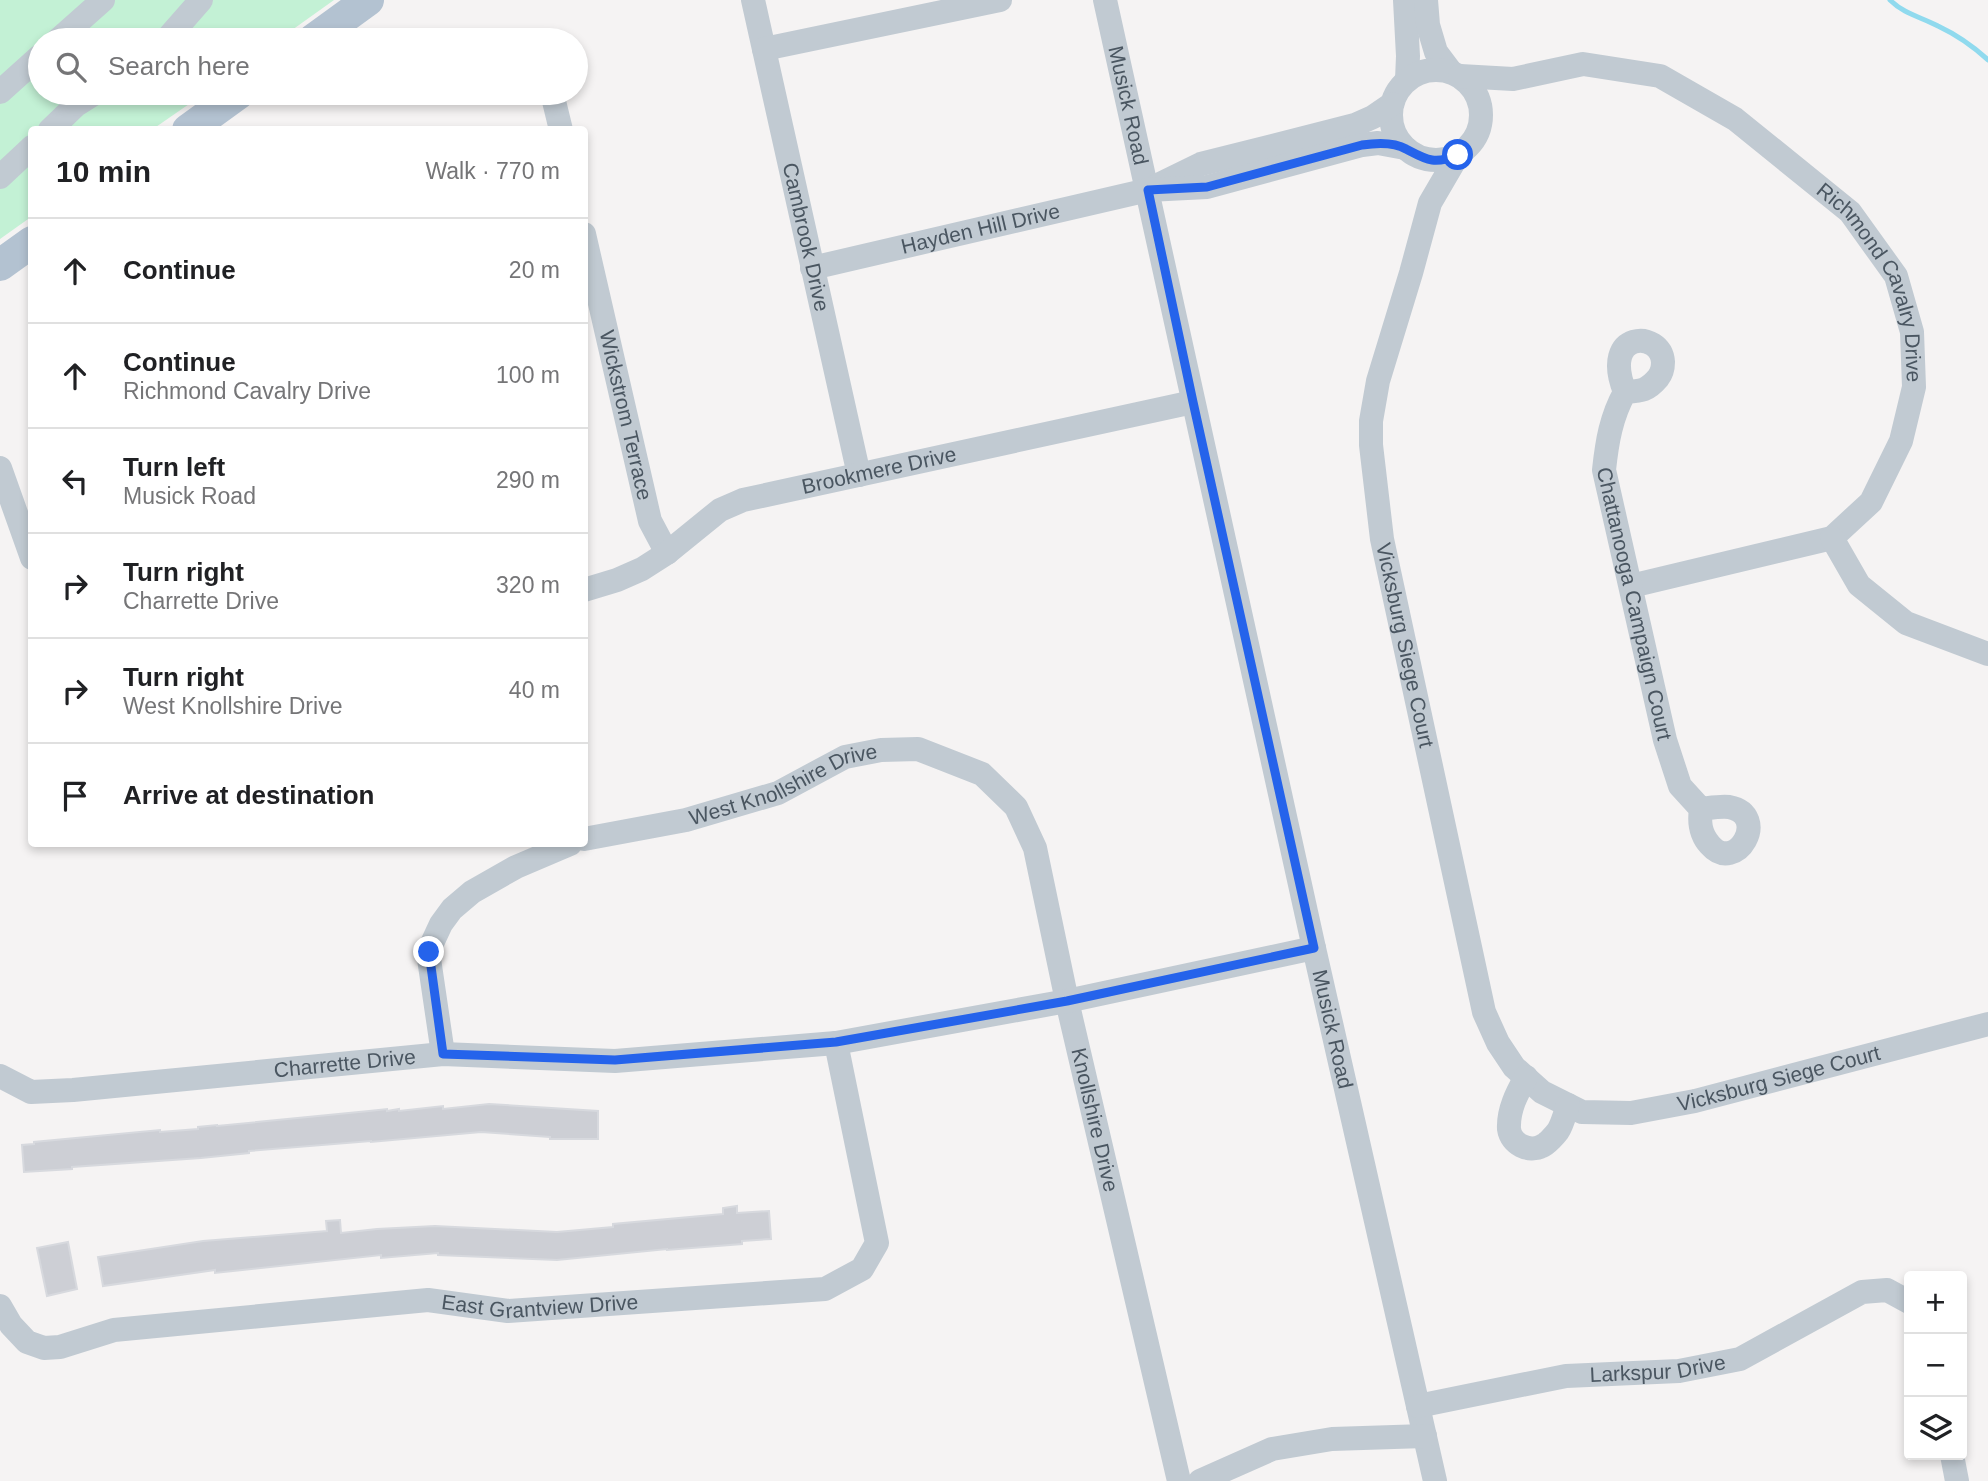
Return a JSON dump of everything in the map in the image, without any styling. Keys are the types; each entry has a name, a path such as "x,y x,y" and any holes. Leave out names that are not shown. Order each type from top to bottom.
{"main road":[{"path":"330,28 368,0"},
{"path":"194,126 222,105"},
{"path":"0,265 28,245"}],"street":[{"path":"72,28 103,0"},
{"path":"176,28 201,0"},
{"name":"Cambrook Drive","path":"753,0 859,475"},
{"path":"764,49 1000,0"},
{"name":"Musick Road","path":"1105,0 1314,948 1435,1481"},
{"path":"1405,0 1407,80"},
{"path":"1426,0 1428,26 1436,52 1474,89 1482,116"},
{"name":"Richmond Cavalry Drive","path":"1456,74 1513,79 1583,64 1660,76 1735,119 1850,212 1896,276 1912,332 1914,387 1901,442 1871,502 1832,538 1632,586"},
{"path":"0,92 28,67"},
{"path":"1430,203 1408,150 1394,132 1391,123 1392,104 1400,87 1423,71 1442,70 1456,74"},
{"path":"1148,190 1207,187 1378,143 1408,150 1421,158 1440,160 1458,155 1477,134 1482,116 1513,79"},
{"path":"1148,190 1201,164 1355,125 1392,104"},
{"path":"54,126 76,105"},
{"path":"555,105 560,126"},
{"path":"0,177 28,151"},
{"name":"Vicksburg Siege Court","path":"1458,155 1430,203 1378,381 1371,421 1371,445 1382,539 1484,1012 1498,1043 1514,1066 1542,1092 1582,1112 1631,1114 1695,1101 1988,1024"},
{"name":"Hayden Hill Drive","path":"812,268 1148,190"},
{"name":"Wickstrom Terrace","path":"588,251 650,521 667,553"},
{"name":"Chattanooga Campaign Court","path":"1625,392 1607,438 1604,470 1665,740 1680,786 1701,808"},
{"name":"Brookmere Drive","path":"588,589 629,575 667,553 720,510 743,500 1193,402"},
{"path":"0,468 28,547"},
{"path":"1832,538 1859,585 1906,623 1988,654"},
{"name":"West Knollshire Drive","path":"588,838 686,820 778,793 845,757 881,750 918,750 982,774"},
{"name":"Knollshire Drive","path":"982,774 1016,807 1035,848 1067,1001 1179,1481"},
{"path":"443,1054 429,952 441,924 452,909 472,892 516,867 563,847"},
{"name":"Charrette Drive","path":"0,1076 31,1092 443,1054 615,1060 836,1042 1067,1001 1314,948"},
{"name":"East Grantview Drive","path":"0,1307 11,1325 27,1342 44,1348 60,1347 114,1329 428,1300 508,1311 825,1289 862,1269 877,1243 836,1042"},
{"path":"1526,1077 1510,1115 1509,1132 1516,1143 1529,1149 1543,1146 1558,1132 1568,1105"},
{"name":"Larkspur Drive","path":"1419,1406 1566,1376 1679,1371 1740,1359 1862,1292 1881,1290 1897,1280 1904,1279"},
{"path":"1881,1290 1887,1290 1904,1300"},
{"path":"1200,1481 1272,1449 1332,1439 1425,1436"},
{"path":"1953,1460 1957,1481"}],"green space":[{"path":"0,0 334,0 295,28 28,28 28,105 188,105 157,126 28,126 28,219 0,239"}],"building":[{"path":"489,1104 598,1111 598,1139 550,1139 481,1132 24,1172 22,1145 34,1142 198,1129 387,1109 399,1111 443,1106 443,1109"},
{"path":"737,1206 737,1213 769,1211 771,1239 742,1241 742,1244 557,1260 438,1253 381,1258 381,1255 215,1273 215,1270 103,1286 98,1257 203,1241 327,1231 326,1221 340,1220 341,1233 435,1226 557,1232 723,1214 723,1208"},
{"path":"68,1242 77,1289 47,1296 37,1248"}],"waterway":[{"path":"1890,0 1907,12 1958,37 1988,60"}],"route":[{"path":"429,952 443,1054 615,1060 836,1042 1067,1001 1314,948 1148,190 1207,187 1378,143 1405,148 1430,160 1458,155"}]}
